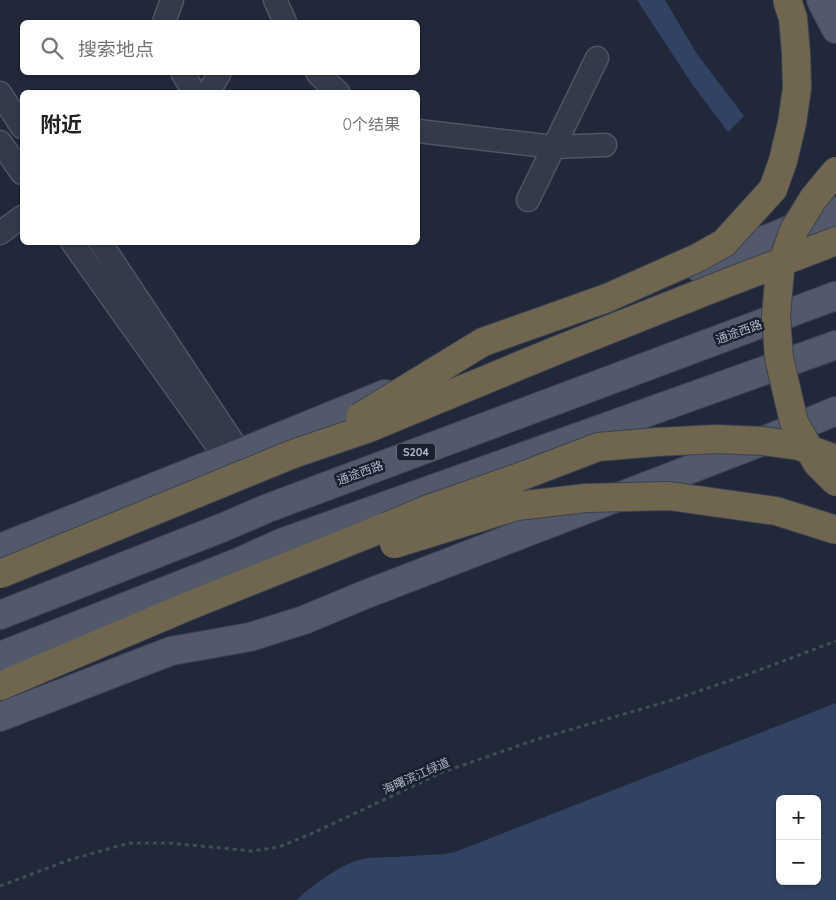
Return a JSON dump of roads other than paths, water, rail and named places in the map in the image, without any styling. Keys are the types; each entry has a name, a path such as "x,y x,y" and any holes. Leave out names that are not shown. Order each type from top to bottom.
{"highway":[{"path":"294,454 375,408 483,342 607,298 697,258 724,243 773,189 783,161 792,123 797,88 793,18 787,0"},
{"path":"836,171 812,199 794,230 780,270 776,316 778,358 794,422 817,463 836,482"},
{"path":"0,574 294,454 369,428 555,351 836,241"},
{"path":"0,686 186,607 426,510 598,447 716,439 763,441 799,446 836,460"},
{"path":"186,607 292,580 394,544 517,506 586,498 669,496 776,511 836,530"}],"main road":[{"path":"821,0 836,29"},
{"path":"0,548 836,211"},
{"name":"通途西路","path":"0,615 268,508 835,296"},
{"path":"0,656 239,562 281,543 836,345"},
{"path":"0,717 171,650 250,637 304,620 739,451 836,411"}],"street":[{"path":"165,20 172,0"},
{"path":"275,0 284,20"},
{"path":"528,200 597,58"},
{"path":"184,75 193,90"},
{"path":"210,90 218,75"},
{"path":"319,75 336,90"},
{"path":"0,93 20,124"},
{"path":"420,131 554,147 606,145"},
{"path":"0,142 20,170"},
{"path":"0,233 20,218"},
{"path":"74,245 233,455"},
{"path":"102,245 233,455"}],"water":[{"path":"637,0 665,0 697,54 744,116 728,132 692,84"},
{"path":"836,703 836,900 297,900 326,877 358,860 455,852"}]}
